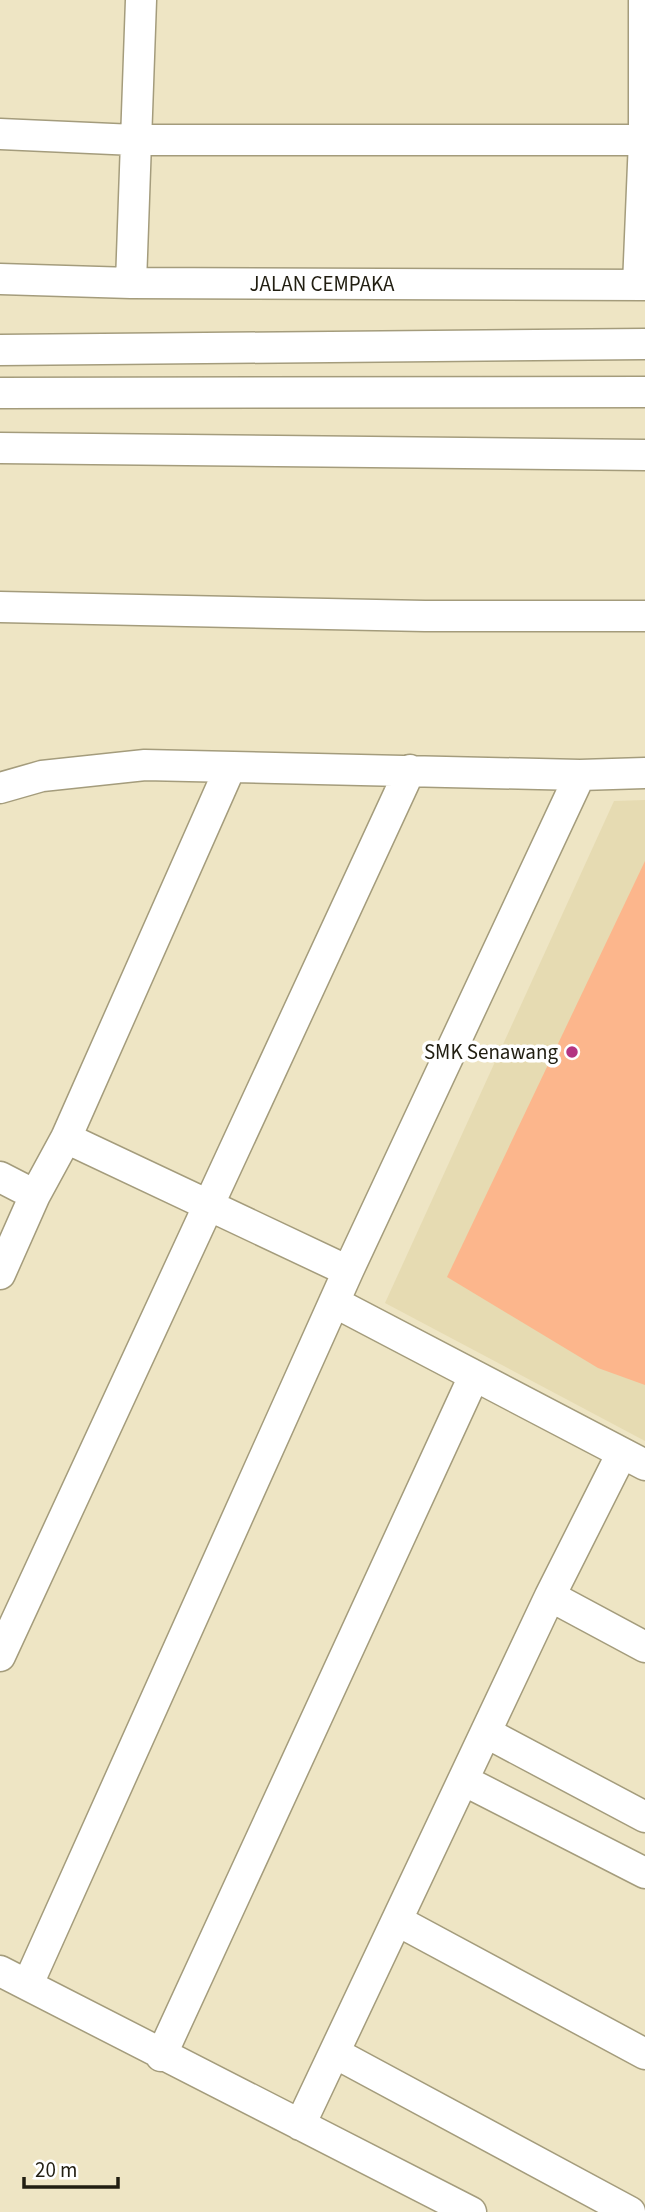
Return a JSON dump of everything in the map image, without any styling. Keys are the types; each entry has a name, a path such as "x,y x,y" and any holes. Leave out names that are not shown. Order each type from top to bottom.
{"street":[{"path":"131,283 141,0"},
{"path":"630,0 644,1 642,285"},
{"path":"0,134 135,140 644,140"},
{"name":"JALAN CEMPAKA","path":"0,279 131,283 642,285"},
{"path":"0,350 645,344"},
{"path":"0,393 645,392"},
{"path":"0,448 645,455"},
{"path":"0,607 425,616 645,616"},
{"path":"0,788 42,776 145,765 580,775 645,773"},
{"path":"0,1274 35,1195 66,1138 230,768"},
{"path":"0,1656 410,769"},
{"path":"28,1984 348,1271 580,775"},
{"path":"66,1138 348,1271"},
{"path":"0,1177 35,1195"},
{"path":"300,2125 550,1597 634,1459 334,1302"},
{"path":"162,2056 474,1376"},
{"path":"550,1597 645,1647"},
{"path":"487,1733 645,1817"},
{"path":"463,1780 645,1873"},
{"path":"398,1921 645,2054"},
{"path":"0,1971 471,2212"},
{"path":"335,2053 631,2212"}],"shaded area":[{"name":"SMK Senawang","path":"645,800 645,1441 385,1303 614,801"},
{"path":"645,861 645,1385 598,1368 447,1277"}],"place":[{"name":"SMK Senawang","path":"572,1052"}]}
